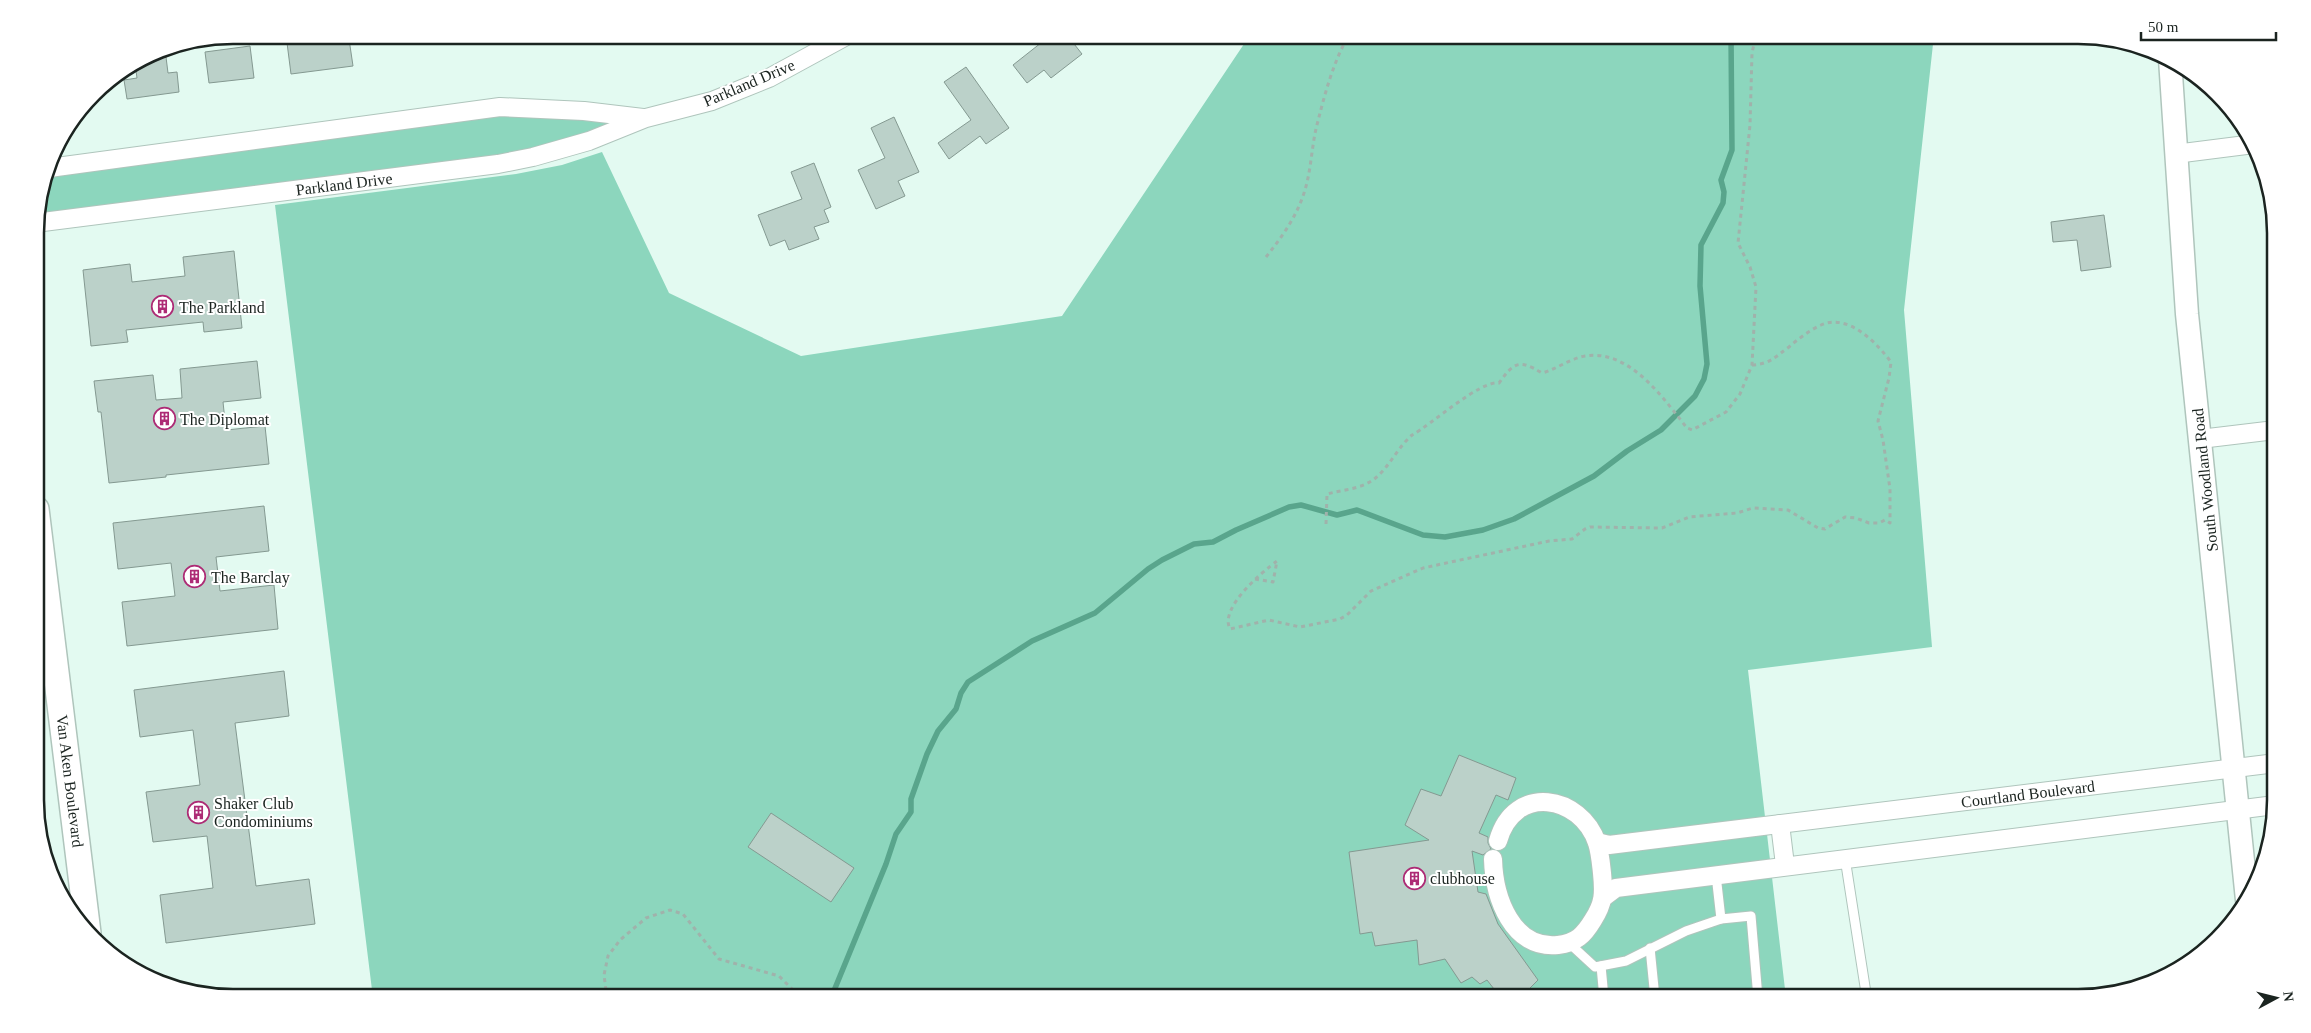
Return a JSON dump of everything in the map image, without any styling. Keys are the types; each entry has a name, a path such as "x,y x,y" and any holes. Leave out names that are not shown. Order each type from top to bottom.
{"main road":[{"name":"Van Aken Boulevard","path":"44,574 86,919"}],"street":[{"name":"Parkland Drive","path":"44,222 498,164 589,140 646,118 712,101 769,78 831,44"},
{"name":"South Woodland Road","path":"2170,68 2187,314 2246,888"},
{"name":"Parkland Drive","path":"56,167 500,108 584,110 646,118"},
{"path":"2175,154 2246,145"},
{"path":"2200,439 2267,431"},
{"name":"Courtland Boulevard","path":"1597,842 1609,845 2267,764"},
{"path":"1493,859 1496,885 1504,910 1512,925 1524,937 1540,944 1570,944 1584,935 1596,916 1604,897 1597,842 1586,824 1571,810 1552,802 1537,802 1519,807 1502,829 1498,841"},
{"path":"1604,897 1616,888 2267,805"},
{"path":"1780,824 1785,865"}],"lane":[{"path":"1845,858 1865,989"},
{"path":"1716,875 1721,919"},
{"path":"1570,944 1595,967 1626,961 1686,931 1721,919 1751,916 1757,989"},
{"path":"1650,948 1654,989"},
{"path":"1600,966 1603,989"}],"path":[{"path":"1266,257 1291,223 1303,196 1310,170 1318,121 1345,44"},
{"path":"1326,524 1327,494 1362,486 1373,480 1412,435 1476,390 1494,382 1499,383 1514,365 1524,363 1542,373 1552,370 1568,360 1585,356 1612,359 1627,365 1638,373 1686,428 1692,430 1726,412 1740,394 1752,365 1756,287 1750,267 1738,244 1750,126 1752,53 1754,44"},
{"path":"1255,579 1273,582 1277,561 1255,579 1232,607 1228,625 1230,629 1269,620 1300,626 1340,619 1347,615 1371,591 1423,568 1495,551 1549,541 1572,539 1585,528 1590,527 1662,528 1689,517 1737,513 1753,508 1788,510 1818,528 1826,529 1845,517 1856,518 1869,523 1879,523 1885,520 1890,523 1890,490 1883,440 1878,421 1891,362 1879,346 1846,324 1831,322 1820,325 1766,364 1752,365"},
{"path":"606,989 604,974 608,956 620,940 646,918 670,910 683,914 719,959 779,976 792,989"}],"green space":[{"path":"1244,44 1933,44 1904,310 1932,647 1748,670 1785,989 372,989 275,205 516,174 562,165 602,152 669,293 801,356 1062,316"},
{"path":"500,107 646,118 533,156 44,219 47,196 56,167"}],"building":[{"path":"287,44 350,44 353,66 291,74"},
{"path":"1040,44 1074,44 1082,54 1051,78 1044,70 1027,83 1013,65"},
{"path":"250,46 254,78 209,83 205,52"},
{"path":"166,57 168,73 177,72 179,92 127,99 124,80 137,78 136,70"},
{"path":"966,67 1009,128 986,144 980,136 949,159 938,143 971,120 944,82"},
{"path":"894,117 919,172 898,181 905,196 876,209 858,170 885,158 871,128"},
{"path":"814,163 831,207 824,210 829,222 814,227 819,239 789,250 785,240 770,246 758,215 802,199 791,172"},
{"path":"2104,215 2111,267 2081,271 2077,240 2053,242 2051,222"},
{"name":"The Parkland","path":"234,251 242,328 204,332 203,322 126,330 128,342 91,346 83,270 130,264 132,282 185,276 183,257"},
{"name":"The Diplomat","path":"257,361 261,398 223,402 226,430 265,426 269,464 109,483 101,412 98,412 94,381 153,375 156,400 182,398 180,369"},
{"name":"The Barclay","path":"264,506 269,551 216,557 220,591 274,585 278,629 127,646 122,602 175,596 171,563 118,569 113,523"},
{"name":"Shaker Club Condominiums","path":"284,671 289,716 235,723 256,886 309,879 315,924 166,943 160,895 213,888 207,836 153,842 146,792 200,785 193,730 140,737 134,690"},
{"name":"clubhouse","path":"1459,755 1516,778 1508,800 1496,795 1479,833 1488,837 1491,849 1483,855 1472,851 1478,892 1486,894 1498,924 1538,980 1529,989 1494,989 1487,980 1480,984 1472,977 1461,983 1445,959 1419,965 1417,940 1375,946 1372,932 1360,934 1349,852 1429,840 1405,825 1421,789 1441,796"},
{"path":"771,813 854,868 831,902 748,847"}],"waterway":[{"path":"835,989 886,864 896,834 911,812 911,799 927,754 938,731 956,709 961,693 968,682 1032,641 1095,613 1148,569 1162,560 1194,544 1213,542 1289,507 1301,505 1337,515 1357,510 1423,535 1445,537 1483,530 1514,519 1594,476 1627,451 1661,430 1695,396 1704,379 1707,364 1700,286 1701,245 1723,203 1724,192 1721,180 1732,150 1731,44"}],"place":[{"name":"The Parkland","path":"163,307"},
{"name":"The Diplomat","path":"164,419"},
{"name":"The Barclay","path":"195,577"},
{"name":"Shaker Club Condominiums","path":"198,812"},
{"name":"clubhouse","path":"1414,878"}]}
